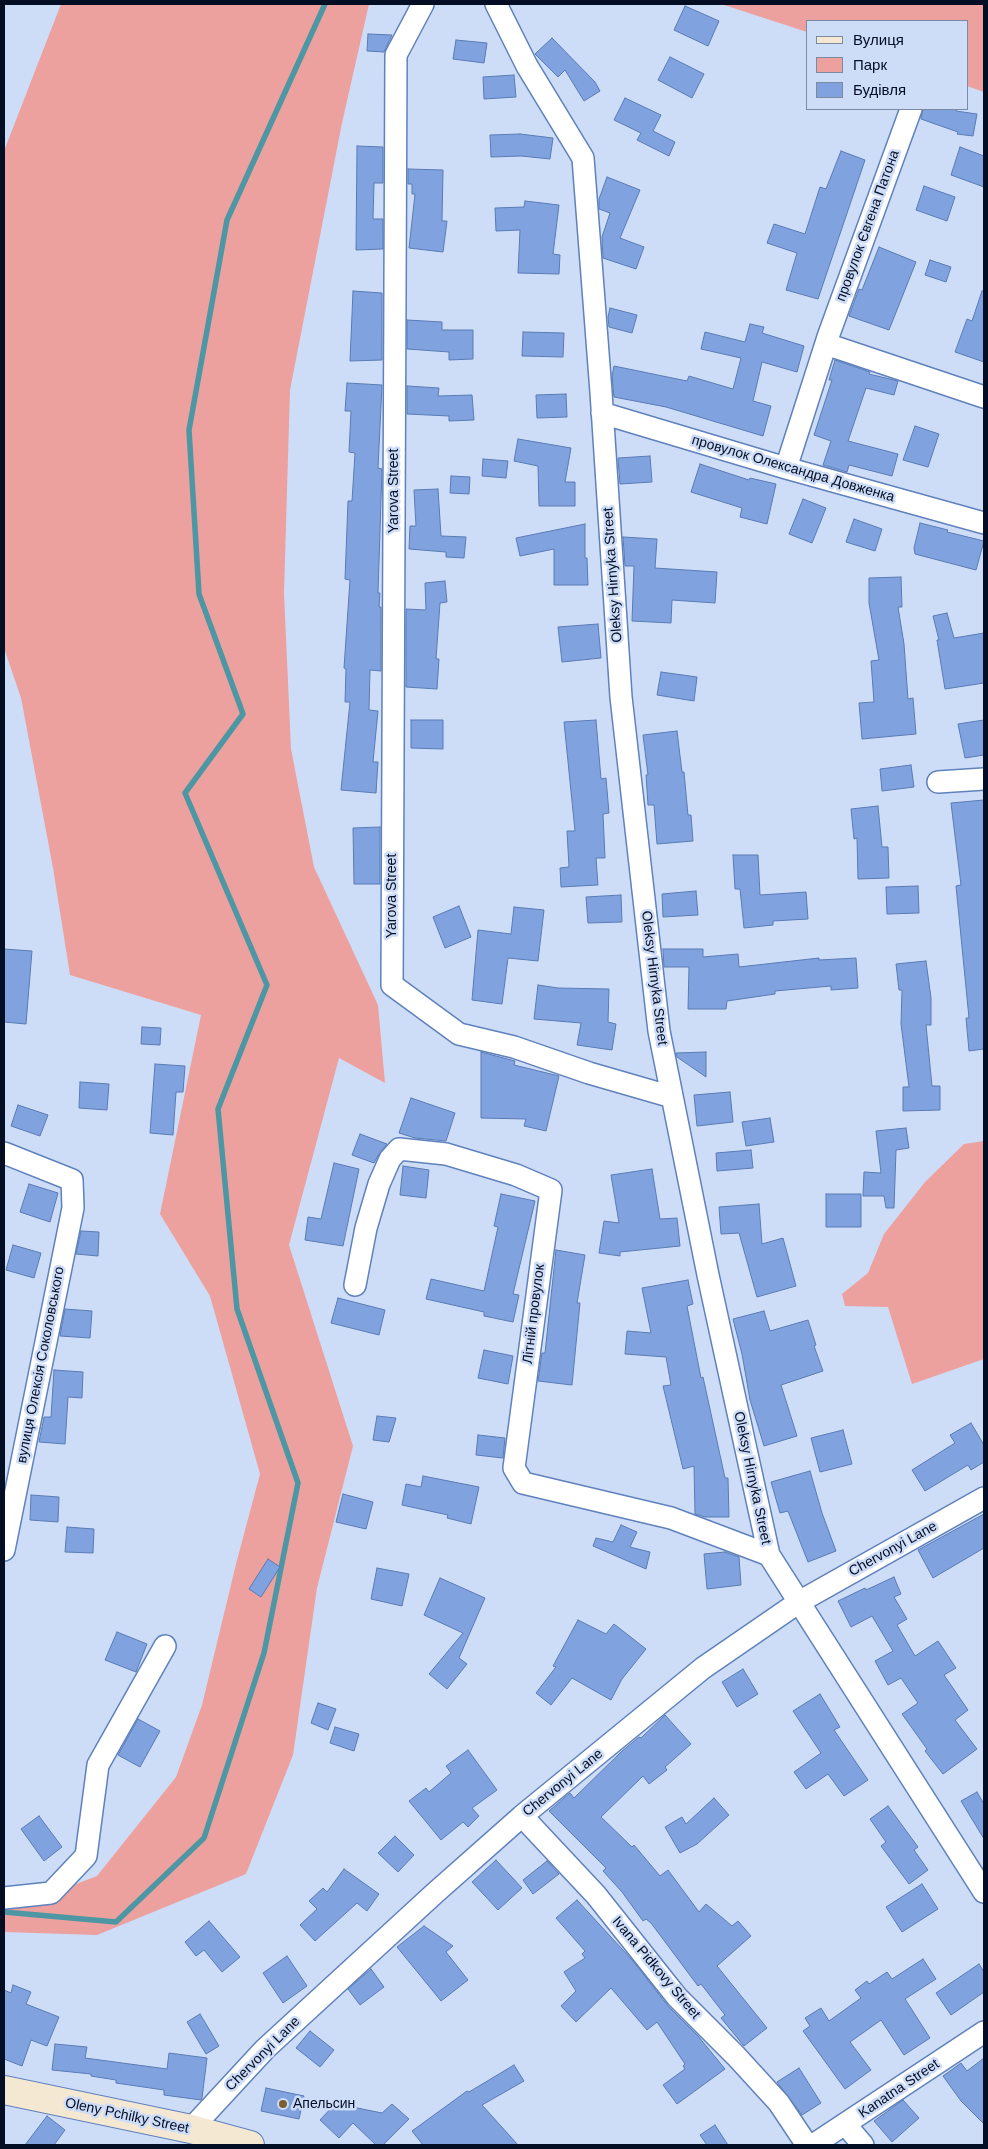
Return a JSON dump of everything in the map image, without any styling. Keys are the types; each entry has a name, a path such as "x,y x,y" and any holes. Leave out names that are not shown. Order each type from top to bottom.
{"street":[{"name":"Yarova Street","path":"422,4 396,55 392,985 458,1034 514,1047 589,1073 672,1096"},
{"name":"Oleksy Hirnyka Street","path":"496,4 527,66 583,158 621,697 659,1031 708,1275 769,1555 984,1892"},
{"name":"провулок Євгена Патона","path":"786,468 826,344 911,110"},
{"path":"826,344 984,397"},
{"name":"провулок Олександра Довженка","path":"602,413 786,468 984,523"},
{"path":"938,782 984,779"},
{"name":"Літній провулок","path":"355,1285 366,1228 379,1184 390,1159 399,1149 446,1154 516,1175 551,1190 514,1468 524,1483 671,1518 769,1555"},
{"name":"вулиця Олексія Соколовського","path":"4,1153 72,1180 73,1208 4,1550"},
{"name":"Chervonyi Lane","path":"191,2129 264,2049 522,1816 703,1668 799,1602 984,1498"},
{"path":"4,1898 51,1893 86,1856 98,1765 165,1646"},
{"name":"Ivana Pidkovy Street","path":"522,1816 596,1895 676,1997 736,2056 779,2103 806,2145"},
{"name":"Kanatna Street","path":"813,2145 984,2032"},
{"name":"Oleny Pchilky Street","path":"4,2090 191,2129 250,2145"},
{"path":"846,2124 863,2145"}],"green space":[{"path":"61,4 369,4 342,123 290,390 284,593 291,749 314,867 378,1005 385,1083 339,1058 289,1245 353,1446 317,1588 293,1755 246,1874 97,1935 4,1932 4,1901 42,1897 97,1876 176,1777 202,1705 260,1474 210,1296 160,1214 201,1015 70,975 53,868 21,698 4,648 4,151"},
{"path":"721,4 984,4 984,92 968,86 968,20 806,20 806,32"},
{"path":"984,1141 984,1359 912,1384 888,1307 845,1306 842,1294 868,1273 884,1234 925,1182 964,1144"}],"building":[{"path":"685,6 719,21 708,46 674,30"},
{"path":"368,34 392,35 384,52 367,51"},
{"path":"552,38 595,82 600,91 584,101 565,70 558,77 535,54"},
{"path":"456,40 487,43 484,63 453,59"},
{"path":"670,57 704,74 692,98 658,80"},
{"path":"514,75 516,97 484,99 483,77"},
{"path":"625,98 661,115 653,131 675,142 669,156 637,140 641,133 614,120"},
{"path":"923,110 956,110 977,114 973,136 957,134 958,132 921,119"},
{"path":"520,134 553,138 550,159 521,156 491,157 490,135"},
{"path":"357,146 383,147 383,183 374,183 373,219 383,219 383,249 356,250"},
{"path":"960,147 984,156 984,187 951,175"},
{"path":"841,151 865,160 818,299 786,290 797,253 767,243 774,224 805,234 820,187 826,189"},
{"path":"408,169 443,170 442,221 447,221 443,252 409,248 415,194 412,194 412,184 408,184"},
{"path":"607,177 640,190 620,238 644,247 636,269 603,258 602,237 610,213 599,209 599,199"},
{"path":"924,186 955,197 947,221 916,210"},
{"path":"525,201 559,205 553,254 560,255 559,274 518,273 520,230 496,231 495,208 524,207"},
{"path":"879,247 916,262 889,330 849,316 859,289 862,290"},
{"path":"930,260 951,267 946,282 925,275"},
{"path":"353,291 382,293 382,360 350,361"},
{"path":"982,291 984,291 984,362 955,352 967,319 972,321"},
{"path":"610,308 637,315 632,333 609,327 608,317"},
{"path":"407,320 442,322 442,330 473,330 473,359 449,360 449,352 407,349"},
{"path":"750,324 764,327 762,333 804,346 797,372 762,362 753,401 771,406 763,436 666,407 614,397 612,376 614,366 687,381 689,376 733,389 741,358 701,349 705,332 745,342"},
{"path":"523,332 564,333 563,357 522,356"},
{"path":"835,360 870,372 869,374 898,381 894,395 866,388 848,441 898,454 892,476 849,465 847,472 823,465 831,441 814,435 832,380 829,380"},
{"path":"347,383 382,385 378,468 382,469 378,593 380,593 379,607 381,607 381,671 370,670 369,710 378,711 373,762 378,762 376,793 341,790 350,702 345,702 346,669 344,668 350,580 345,579 348,501 352,501 355,453 349,452 351,411 345,411"},
{"path":"407,386 439,388 438,396 472,395 474,420 449,421 449,416 407,414"},
{"path":"566,394 567,417 537,418 536,395"},
{"path":"915,426 939,434 928,467 903,460"},
{"path":"518,439 571,448 565,482 575,482 575,506 539,506 538,466 514,461"},
{"path":"650,456 652,482 620,484 618,458"},
{"path":"483,459 508,461 506,478 482,476"},
{"path":"700,464 749,480 750,478 776,484 767,524 740,517 742,508 691,492"},
{"path":"451,476 470,477 469,494 450,493"},
{"path":"438,489 441,536 466,537 464,558 446,557 446,552 409,549 410,526 416,526 414,490"},
{"path":"803,499 826,508 812,543 789,534"},
{"path":"854,519 882,529 875,551 846,542"},
{"path":"920,523 984,541 976,570 915,554 914,548"},
{"path":"585,524 585,558 587,558 588,585 554,585 554,549 520,556 516,538"},
{"path":"623,537 657,539 655,568 717,572 715,603 672,600 671,623 632,621 634,566 625,566"},
{"path":"901,577 902,607 898,607 904,644 908,699 913,698 916,734 862,739 859,703 874,702 871,661 879,660 869,603 869,578"},
{"path":"445,581 447,602 440,603 436,659 439,659 437,689 406,687 406,609 426,610 425,583"},
{"path":"947,613 954,638 984,633 984,683 945,689 937,640 939,640 933,616"},
{"path":"598,624 601,658 562,662 558,627"},
{"path":"661,672 697,677 694,701 657,695"},
{"path":"411,720 443,720 443,749 411,748"},
{"path":"596,720 601,779 606,778 609,813 603,814 605,858 596,858 598,885 561,887 560,868 569,867 567,831 575,831 564,722"},
{"path":"984,720 984,755 965,758 958,724"},
{"path":"677,731 682,772 684,772 688,815 691,815 693,841 657,844 654,805 648,805 646,775 648,775 643,735"},
{"path":"911,765 914,787 882,791 880,769"},
{"path":"984,800 984,1049 969,1051 966,1018 969,1018 956,886 961,885 951,803"},
{"path":"878,806 882,847 888,847 889,878 858,879 857,838 854,839 851,809"},
{"path":"380,827 380,884 354,884 353,828"},
{"path":"733,855 758,855 760,895 806,892 808,919 773,921 773,925 744,928 740,889 735,889"},
{"path":"918,886 919,913 887,914 886,887"},
{"path":"696,891 698,915 663,917 662,894"},
{"path":"621,895 622,922 588,923 586,897"},
{"path":"459,906 471,937 445,948 433,917"},
{"path":"514,907 544,910 538,961 508,958 502,1004 472,1000 478,930 511,934"},
{"path":"4,949 32,951 26,1024 4,1022"},
{"path":"663,949 703,949 703,957 738,954 739,967 819,958 819,960 856,958 858,988 831,990 831,986 775,991 775,994 727,1001 726,1009 688,1009 689,967 664,967"},
{"path":"926,961 931,998 931,1025 926,1025 932,1086 940,1086 940,1110 903,1111 903,1087 909,1087 901,1024 902,990 899,990 896,964"},
{"path":"538,985 558,988 609,989 608,1022 616,1024 612,1050 577,1045 581,1023 534,1019"},
{"path":"142,1027 161,1028 160,1045 141,1044"},
{"path":"481,1052 515,1061 514,1065 559,1076 546,1131 524,1126 526,1119 481,1118"},
{"path":"706,1052 706,1077 677,1057 676,1053"},
{"path":"155,1064 185,1066 183,1092 176,1092 173,1135 150,1133"},
{"path":"80,1082 109,1084 107,1110 79,1108"},
{"path":"730,1092 733,1122 697,1126 694,1095"},
{"path":"411,1098 455,1113 446,1141 415,1138 399,1133"},
{"path":"18,1105 48,1115 40,1136 11,1126"},
{"path":"770,1118 774,1142 746,1146 742,1122"},
{"path":"906,1128 909,1148 896,1150 894,1208 886,1208 884,1196 863,1196 864,1172 881,1173 876,1131"},
{"path":"360,1134 387,1144 374,1163 352,1155"},
{"path":"751,1150 753,1168 717,1171 716,1153"},
{"path":"334,1163 359,1169 343,1246 305,1240 308,1217 321,1219"},
{"path":"403,1166 429,1170 426,1198 400,1195"},
{"path":"652,1169 660,1219 677,1218 680,1246 620,1252 620,1256 599,1253 604,1221 619,1223 611,1175"},
{"path":"29,1184 58,1193 50,1222 20,1212"},
{"path":"501,1194 535,1201 513,1294 519,1295 513,1322 484,1316 484,1312 426,1299 431,1279 484,1291 498,1227 494,1226"},
{"path":"826,1194 861,1194 861,1227 826,1227"},
{"path":"759,1204 762,1244 783,1238 796,1286 757,1297 739,1233 721,1234 719,1207"},
{"path":"81,1231 99,1232 98,1256 76,1254"},
{"path":"13,1245 41,1253 34,1278 6,1270"},
{"path":"556,1250 585,1255 577,1303 580,1303 572,1385 538,1381 542,1353 545,1353"},
{"path":"688,1280 693,1304 687,1306 701,1378 703,1377 725,1478 728,1478 729,1517 705,1517 695,1514 694,1466 683,1469 663,1386 671,1385 666,1357 625,1354 627,1331 651,1333 642,1288"},
{"path":"338,1298 385,1310 379,1335 331,1323"},
{"path":"65,1309 92,1311 90,1338 60,1336"},
{"path":"764,1311 770,1331 808,1320 816,1345 814,1346 823,1371 781,1385 797,1436 764,1446 750,1400 742,1354 733,1319"},
{"path":"484,1350 513,1356 508,1384 478,1378"},
{"path":"54,1370 83,1372 82,1398 68,1397 65,1444 39,1442 44,1417 51,1417"},
{"path":"377,1416 396,1418 389,1442 373,1440"},
{"path":"971,1423 984,1445 984,1462 971,1470 968,1465 925,1491 912,1470 955,1443 950,1435"},
{"path":"843,1430 852,1464 820,1472 811,1438"},
{"path":"478,1435 505,1438 503,1458 476,1455"},
{"path":"810,1471 822,1513 836,1551 808,1562 788,1511 780,1513 771,1482"},
{"path":"423,1476 479,1487 471,1524 447,1518 448,1515 402,1505 406,1484 421,1487"},
{"path":"343,1494 373,1502 366,1529 336,1522"},
{"path":"31,1495 59,1497 58,1522 30,1520"},
{"path":"984,1514 984,1548 933,1578 918,1550"},
{"path":"621,1525 637,1532 630,1547 650,1552 646,1569 593,1546 596,1538 613,1542"},
{"path":"67,1527 94,1529 93,1553 65,1552"},
{"path":"725,1552 739,1557 741,1585 707,1589 704,1554"},
{"path":"268,1559 280,1567 261,1597 249,1589"},
{"path":"377,1568 409,1574 402,1606 371,1599"},
{"path":"894,1577 901,1594 894,1597 907,1619 897,1625 915,1656 938,1641 956,1668 944,1675 968,1710 955,1720 977,1749 943,1774 925,1751 927,1749 902,1714 918,1703 901,1678 888,1685 875,1661 893,1651 872,1616 851,1627 838,1601"},
{"path":"440,1578 485,1598 459,1658 467,1664 447,1689 429,1674 463,1633 424,1615"},
{"path":"578,1620 606,1634 614,1624 646,1649 622,1679 611,1700 572,1678 551,1705 536,1693 556,1667 553,1666"},
{"path":"117,1632 147,1644 136,1672 105,1660"},
{"path":"743,1669 758,1694 737,1707 722,1682"},
{"path":"820,1694 840,1727 834,1730 868,1780 844,1796 828,1774 806,1789 794,1772 821,1753 793,1711"},
{"path":"318,1703 336,1709 328,1730 311,1723"},
{"path":"665,1715 691,1744 665,1767 667,1770 649,1784 643,1776 601,1817 632,1847 634,1845 660,1876 668,1870 699,1912 706,1904 732,1926 738,1921 751,1936 717,1966 767,2028 744,2046 721,2018 725,2015 701,1984 698,1986 651,1923 646,1919 643,1921 622,1892 603,1871 606,1868 549,1811 570,1793 574,1798 621,1752 639,1737 641,1738"},
{"path":"138,1719 160,1731 140,1767 118,1755"},
{"path":"335,1727 359,1734 354,1751 330,1743"},
{"path":"468,1750 497,1790 472,1808 479,1816 468,1827 463,1822 441,1840 409,1801 426,1788 429,1792 451,1773 446,1766"},
{"path":"977,1792 984,1804 984,1839 961,1801"},
{"path":"714,1798 729,1815 697,1844 680,1853 665,1827 682,1817 686,1824"},
{"path":"888,1806 918,1847 914,1850 928,1870 909,1884 881,1846 886,1842 870,1819"},
{"path":"39,1816 62,1847 44,1861 21,1829"},
{"path":"395,1836 414,1855 398,1872 378,1853"},
{"path":"496,1860 522,1888 498,1910 472,1882"},
{"path":"547,1861 559,1874 533,1894 523,1880"},
{"path":"344,1869 379,1894 367,1911 357,1903 315,1941 300,1925 317,1909 309,1901 323,1888 327,1892"},
{"path":"922,1884 938,1909 902,1932 886,1907"},
{"path":"577,1900 633,1961 668,2006 698,2036 725,2069 677,2104 663,2085 685,2069 683,2066 685,2064 657,2022 647,2030 611,1988 576,2022 561,2006 576,1991 564,1972 585,1958 582,1954 585,1951 556,1918"},
{"path":"209,1921 240,1957 222,1972 204,1950 196,1956 185,1942"},
{"path":"424,1926 453,1946 446,1952 468,1980 441,2001 397,1947"},
{"path":"287,1956 307,1986 283,2003 263,1973"},
{"path":"923,1959 936,1979 905,1999 930,2038 904,2055 881,2020 850,2042 871,2070 845,2089 803,2031 810,2026 805,2018 821,2008 829,2021 861,1998 855,1990 867,1981 869,1984 887,1972 892,1979"},
{"path":"979,1964 984,1972 984,1992 951,2015 936,1993"},
{"path":"371,1969 384,1987 360,2005 348,1989"},
{"path":"13,1985 31,1992 26,2004 59,2017 47,2046 31,2040 22,2066 4,2059 4,1990 11,1993"},
{"path":"200,2014 219,2046 206,2054 187,2022"},
{"path":"310,2031 334,2050 320,2067 296,2048"},
{"path":"55,2044 87,2047 85,2058 167,2069 169,2053 207,2058 202,2098 201,2100 164,2095 164,2090 116,2083 116,2080 91,2076 91,2074 52,2070"},
{"path":"984,2058 984,2124 961,2101 943,2076 961,2063 967,2071"},
{"path":"514,2065 524,2081 482,2105 518,2145 423,2145 412,2131 467,2091 469,2092"},
{"path":"799,2068 821,2103 802,2115 777,2082"},
{"name":"Апельсин","path":"266,2088 304,2096 299,2119 261,2111"},
{"path":"903,2100 919,2118 892,2142 874,2121"},
{"path":"333,2103 382,2113 392,2104 409,2119 383,2145 376,2145 353,2123 339,2138 320,2120 335,2104"},
{"path":"47,2116 65,2130 54,2145 25,2145"},
{"path":"715,2125 728,2145 707,2145 700,2135"}],"waterway":[{"path":"4,1912 116,1922 204,1838 264,1653 298,1483 237,1309 218,1109 267,985 185,793 243,714 199,594 189,430 227,220 325,4"}],"place":[{"name":"Апельсин","path":"283,2104"}]}
